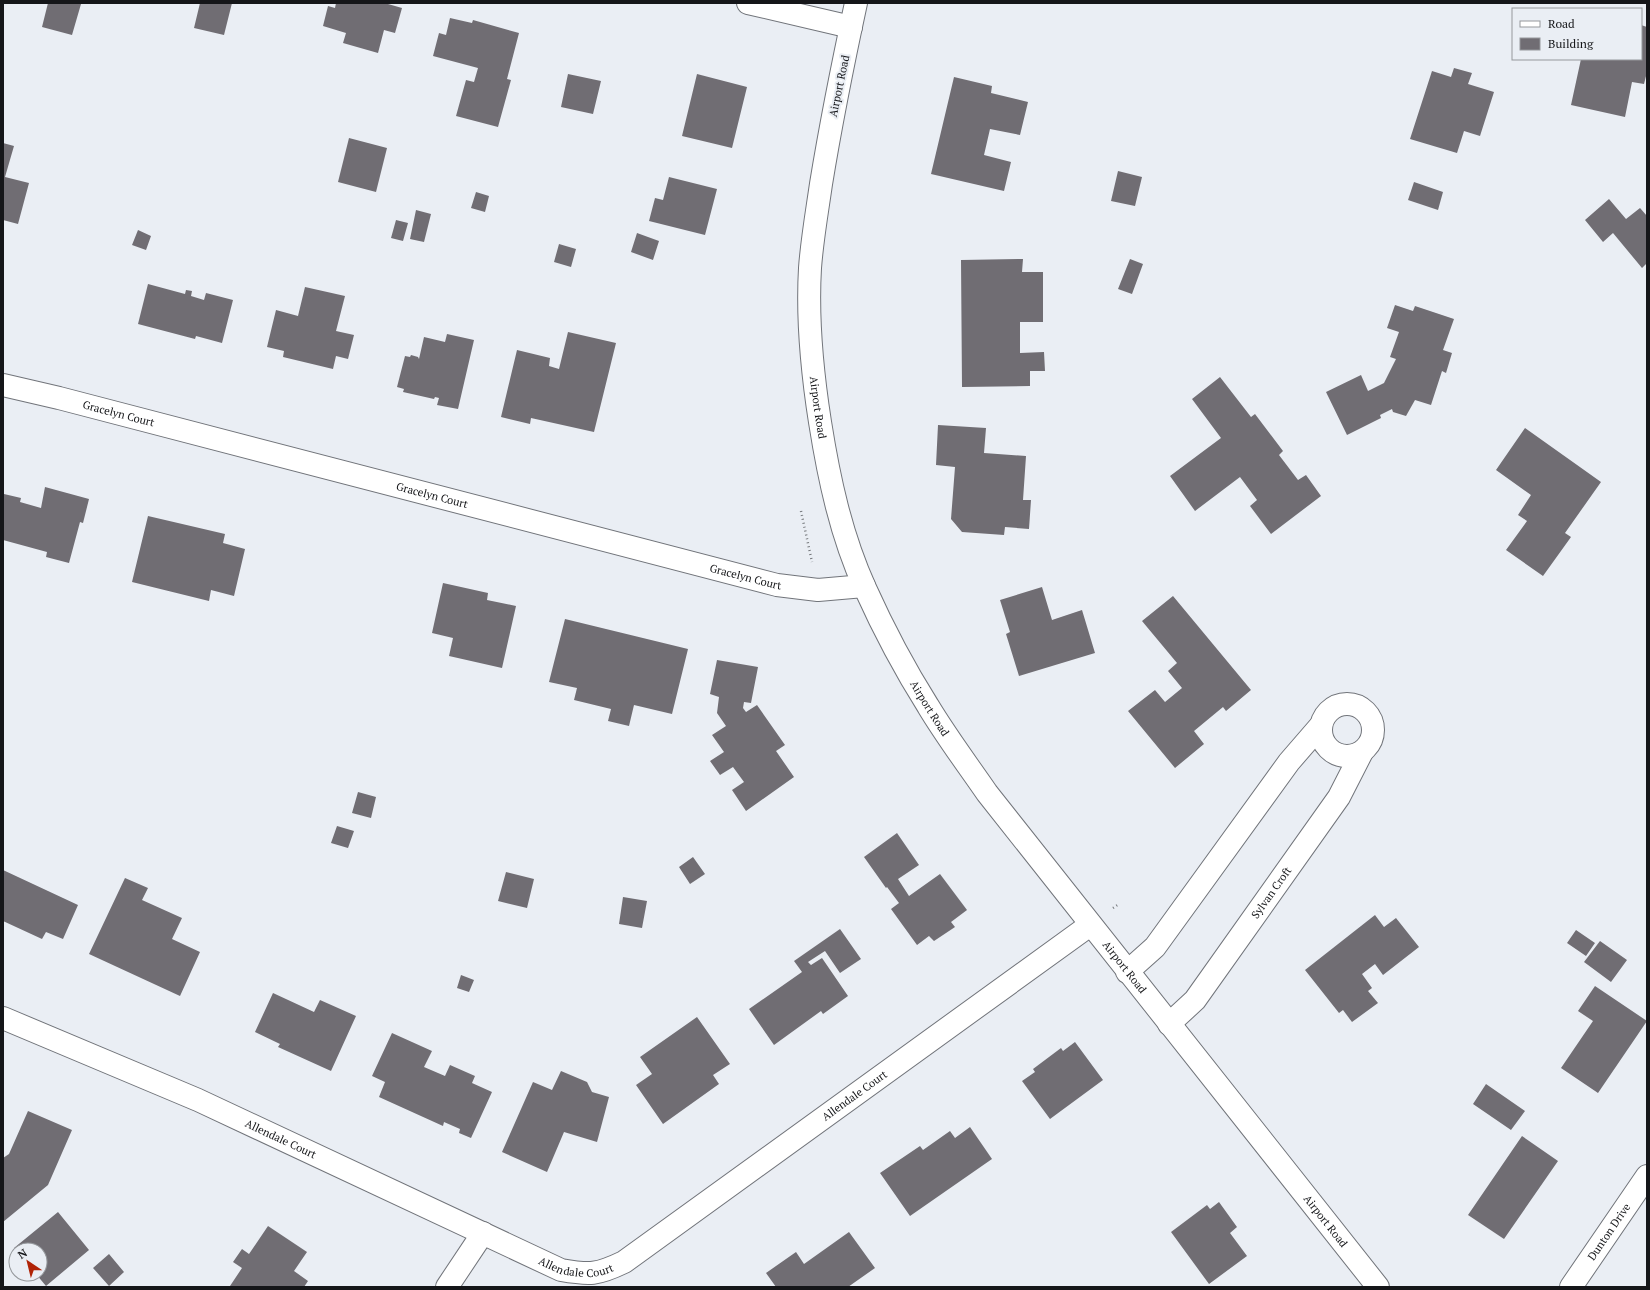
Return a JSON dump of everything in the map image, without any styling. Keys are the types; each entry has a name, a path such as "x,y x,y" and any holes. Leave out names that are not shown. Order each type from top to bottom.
{"street":[{"path":"748,3 851,27"},
{"name":"Airport Road","path":"856,3 832,118 816,218 810,267 810,318 814,384 827,466 848,546 864,586 895,650 928,707 987,793 1127,972 1378,1287"},
{"name":"Gracelyn Court","path":"3,385 60,398 777,585 818,590 864,586"},
{"name":"Sylvan Croft","path":"1127,972 1155,947 1289,762 1321,725 1325,715 1332,708 1342,704 1352,704 1362,708 1369,715 1373,725 1373,735 1369,745 1362,752 1339,797 1196,1000 1169,1024"},
{"path":"1321,725 1321,735 1325,744 1332,752 1342,756 1352,756 1362,752"},
{"name":"Allendale Court","path":"3,1018 198,1100 561,1270 584,1274 604,1271 624,1262 1090,925"},
{"name":"Dunton Drive","path":"1571,1287 1647,1176"},
{"path":"447,1287 482,1233"}],"path":[{"path":"801,511 818,590"}],"building":[{"path":"48,3 81,4 72,35 42,27"},
{"path":"200,3 232,3 224,35 194,28"},
{"path":"336,3 389,3 388,4 402,8 395,33 384,30 378,53 343,43 346,33 323,26 328,6 335,8"},
{"path":"450,18 472,23 473,20 519,33 507,79 511,80 498,127 456,116 466,80 474,82 478,68 433,56 439,33 446,35"},
{"path":"1642,25 1647,27 1647,72 1644,84 1632,82 1625,117 1571,105 1581,60 1642,60"},
{"path":"1454,68 1472,73 1468,84 1494,92 1480,136 1464,131 1457,153 1410,139 1432,71 1451,77"},
{"path":"568,74 601,81 593,114 561,107"},
{"path":"697,74 747,87 732,148 682,136"},
{"path":"954,77 992,86 991,93 1028,102 1020,135 990,129 984,155 1011,162 1004,191 931,174"},
{"path":"349,138 387,148 376,192 338,182"},
{"path":"3,143 14,146 5,177 29,183 18,224 3,220"},
{"path":"1118,171 1142,177 1135,206 1111,201"},
{"path":"669,177 717,189 705,235 649,221 655,198 663,200"},
{"path":"1414,182 1443,192 1438,210 1408,200"},
{"path":"476,192 489,196 485,212 471,208"},
{"path":"1609,199 1626,219 1640,208 1647,216 1647,263 1642,268 1613,233 1603,242 1585,220"},
{"path":"416,210 431,214 424,242 410,239"},
{"path":"396,220 408,223 403,241 391,238"},
{"path":"138,230 151,236 146,250 132,245"},
{"path":"637,233 659,241 653,260 631,252"},
{"path":"559,244 576,249 571,267 554,262"},
{"path":"1023,259 1022,272 1043,272 1043,322 1020,322 1020,353 1044,352 1045,371 1030,371 1030,386 962,387 961,260"},
{"path":"1130,259 1143,264 1132,294 1118,289"},
{"path":"148,284 185,294 186,290 192,291 191,296 204,300 206,293 233,300 222,343 196,336 195,339 138,324"},
{"path":"305,287 345,296 336,331 354,335 348,359 336,356 333,369 283,357 284,351 267,347 276,310 298,316"},
{"path":"1395,305 1413,311 1415,306 1454,319 1443,350 1452,353 1446,373 1442,371 1431,405 1415,400 1406,416 1393,412 1392,409 1380,415 1381,418 1347,435 1326,392 1361,375 1368,391 1384,383 1396,359 1390,357 1399,332 1387,328"},
{"path":"568,332 616,343 594,432 531,418 530,424 501,417 517,350 550,358 549,366 559,369"},
{"path":"447,334 474,340 458,409 437,405 439,398 435,397 434,399 403,392 404,389 397,387 405,356 410,357 411,355 418,357 419,359 424,337 445,342"},
{"path":"1220,377 1251,417 1255,414 1283,451 1279,455 1298,480 1306,475 1321,496 1271,534 1250,506 1257,500 1240,477 1195,511 1170,476 1221,438 1192,399"},
{"path":"938,425 986,428 984,453 1026,456 1023,500 1031,500 1029,529 1005,527 1004,535 962,532 951,519 955,467 936,465"},
{"path":"1525,428 1601,482 1565,533 1571,537 1543,576 1506,550 1527,521 1518,515 1531,495 1496,470"},
{"path":"45,487 89,499 83,523 80,522 69,563 46,557 47,552 3,540 4,494 21,498 20,502 41,508"},
{"path":"148,516 225,534 223,543 245,549 234,596 211,590 209,601 132,582"},
{"path":"443,583 488,593 487,600 516,606 502,668 449,656 453,638 432,633"},
{"path":"1042,587 1052,620 1082,610 1095,653 1019,676 1006,634 1010,632 1000,600"},
{"path":"1173,596 1251,690 1226,711 1223,707 1194,731 1204,744 1175,768 1128,711 1155,690 1165,702 1182,688 1168,671 1177,663 1142,621"},
{"path":"565,619 688,649 672,714 634,705 629,726 608,721 611,709 574,700 577,688 549,682"},
{"path":"717,660 758,667 751,703 744,702 743,708 746,712 757,705 785,745 776,751 794,777 746,811 732,790 744,782 733,767 720,775 710,761 724,752 712,735 726,726 717,713 719,697 710,694"},
{"path":"358,792 376,797 371,818 352,813"},
{"path":"337,826 354,831 348,848 331,843"},
{"path":"897,833 919,865 898,879 909,896 940,874 967,910 951,922 955,927 934,941 929,936 917,945 891,909 899,903 887,887 886,888 864,857"},
{"path":"693,857 705,874 690,884 679,867"},
{"path":"3,870 78,905 63,939 46,932 42,939 3,921"},
{"path":"506,872 534,879 527,908 498,901"},
{"path":"125,878 148,888 142,900 182,918 172,939 200,952 180,996 89,954"},
{"path":"623,897 647,901 642,928 619,924"},
{"path":"1375,915 1384,927 1396,918 1419,947 1383,975 1375,964 1362,974 1372,988 1368,991 1378,1003 1352,1022 1343,1010 1339,1013 1305,970"},
{"path":"840,929 861,959 840,973 825,951 808,962 811,965 822,958 848,996 823,1014 821,1011 774,1045 749,1009 802,972 794,961"},
{"path":"1576,930 1595,943 1586,956 1567,943"},
{"path":"1600,941 1627,960 1611,982 1584,962"},
{"path":"461,975 474,980 469,992 457,988"},
{"path":"1595,986 1647,1021 1598,1093 1561,1068 1593,1021 1578,1011"},
{"path":"273,993 314,1012 320,1000 356,1016 331,1071 278,1047 280,1044 255,1032"},
{"path":"697,1017 730,1064 713,1075 719,1084 663,1124 636,1085 652,1074 640,1057"},
{"path":"392,1033 432,1051 424,1067 445,1076 450,1065 475,1076 472,1083 492,1092 471,1138 459,1133 460,1129 444,1122 443,1126 379,1097 385,1082 372,1076"},
{"path":"1075,1042 1103,1080 1050,1119 1022,1081 1035,1072 1033,1069 1061,1048 1063,1051"},
{"path":"561,1071 587,1082 592,1092 609,1097 597,1142 564,1132 547,1172 502,1152 533,1082 552,1090"},
{"path":"1486,1084 1525,1111 1511,1130 1473,1104"},
{"path":"28,1111 72,1130 48,1185 3,1222 3,1158 9,1154"},
{"path":"970,1127 992,1159 910,1216 880,1173 920,1146 923,1150 950,1131 955,1138"},
{"path":"1522,1136 1558,1161 1504,1239 1468,1215"},
{"path":"1219,1202 1237,1227 1230,1233 1247,1256 1209,1284 1171,1232 1207,1205 1210,1209"},
{"path":"58,1212 89,1250 46,1286 43,1282 48,1282 48,1242 21,1242"},
{"path":"268,1226 307,1252 294,1271 308,1281 304,1287 231,1287 230,1286 242,1268 233,1262 242,1249 249,1254"},
{"path":"849,1232 875,1268 848,1287 776,1287 766,1273 796,1252 804,1264"},
{"path":"109,1254 124,1272 109,1286 93,1268"}]}
